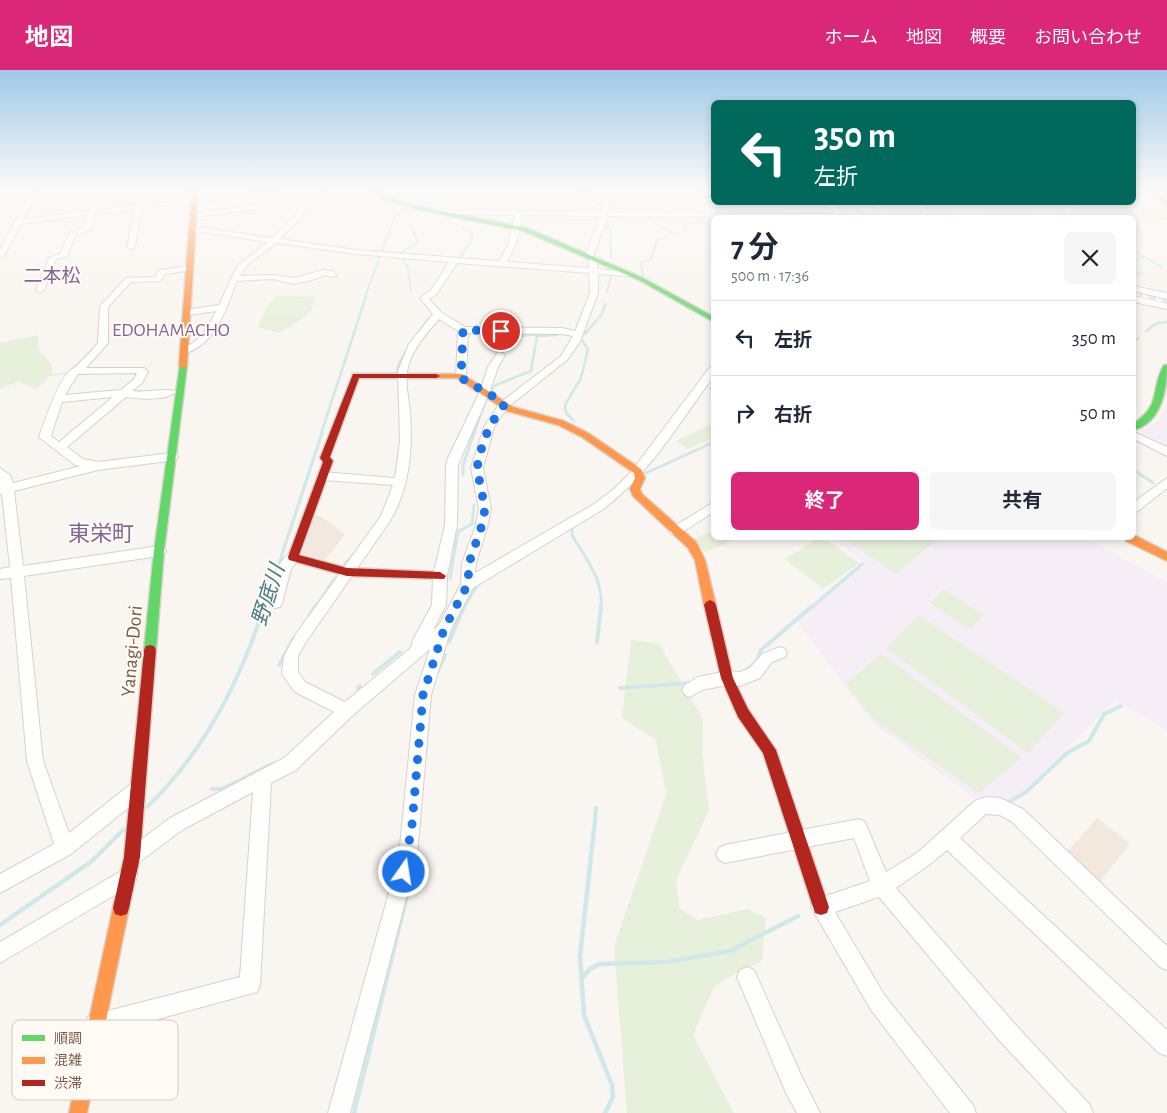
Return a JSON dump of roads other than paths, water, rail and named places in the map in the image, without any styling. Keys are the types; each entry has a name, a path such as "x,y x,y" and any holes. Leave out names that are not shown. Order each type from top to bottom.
{"street":[{"path":"0,256 9,238"},
{"path":"40,290 53,258 64,254 71,238"},
{"path":"130,247 132,238"},
{"name":"Yanagi-Dori","path":"97,1020 132,852 159,552 185,350 193,238"},
{"path":"253,238 375,253 629,274"},
{"path":"185,350 193,349 201,342 222,307 238,270 277,238"},
{"path":"502,263 512,245 513,238"},
{"path":"544,238 629,274 711,318"},
{"path":"339,1113 408,856 423,695 444,629 468,584 469,563 481,528 485,509 477,468 478,461 489,427 504,405 564,358 575,342 576,334 591,304 594,293 593,257 598,238"},
{"path":"455,259 434,292 424,298 438,314 463,330 562,331 576,334"},
{"path":"98,466 79,462 45,437 58,399 74,372 78,371 103,343 104,306 129,280 157,279 162,272 190,268"},
{"path":"235,279 273,277 290,285 325,272 332,275"},
{"path":"1136,289 1167,296"},
{"path":"1136,299 1167,306"},
{"path":"188,312 222,307"},
{"path":"346,711 300,687 290,674 291,656 301,638 394,504 400,482 406,434 402,377 405,364 411,351 438,314"},
{"path":"461,378 463,330"},
{"path":"417,651 420,640 439,605 440,576 451,526 452,465 468,425 485,392 492,368 500,355"},
{"path":"1136,426 1148,418 1155,409 1158,383 1167,366"},
{"path":"59,448 138,381 143,372 140,370 78,371"},
{"path":"468,584 603,503 622,488 638,471 711,374"},
{"path":"275,602 285,568 293,557 323,476 328,461 326,458 356,376 461,378 504,405 543,420 561,423 585,434 638,471 640,478 635,489 638,496 674,531 692,545 700,560 727,678 743,713 769,750 821,907 878,1003 965,1113"},
{"path":"58,399 123,393 143,396 172,392"},
{"path":"1136,436 1167,452"},
{"path":"4,489 98,466 172,457"},
{"path":"0,472 6,478 4,489 17,571 35,761 65,848"},
{"path":"323,476 400,482"},
{"path":"1136,506 1167,482"},
{"path":"674,531 711,508"},
{"path":"1134,540 1167,557"},
{"path":"0,574 159,552"},
{"path":"293,557 347,572 440,576"},
{"path":"132,852 176,824 290,764 346,711 444,629"},
{"path":"690,690 698,684 727,678 740,679 755,673 767,658 780,653"},
{"path":"115,1020 250,985 263,778"},
{"path":"0,884 65,848 136,796"},
{"path":"821,907 882,886 923,860 982,806 994,804 1007,808 1017,814 1167,960"},
{"path":"725,854 859,828 882,886 1006,1031 1082,1113"},
{"path":"947,838 1167,1045"},
{"path":"0,953 128,876"},
{"path":"747,977 794,1085 809,1113"},
{"name":"Yanagi-Dori","path":"78,1113 81,1100"}],"waterway":[{"name":"野底川","path":"365,297 387,238"},
{"path":"400,253 418,242 416,238"},
{"path":"459,258 471,238"},
{"path":"610,238 611,258"},
{"path":"643,276 641,263 651,259 657,240 663,239"},
{"path":"1142,256 1162,267"},
{"path":"403,258 408,269"},
{"path":"408,271 411,291"},
{"path":"1136,274 1142,273"},
{"path":"607,292 611,275"},
{"name":"野底川","path":"321,434 366,296"},
{"path":"585,334 602,314 605,304"},
{"path":"418,333 429,318"},
{"path":"1146,331 1157,323 1167,322"},
{"path":"510,346 512,337 539,334"},
{"path":"489,391 496,385 531,371 537,336 557,335"},
{"path":"574,421 566,413 565,405 581,378 588,349 581,339"},
{"path":"397,373 399,363 409,347"},
{"path":"474,434 487,397"},
{"name":"野底川","path":"264,609 322,433"},
{"path":"463,475 463,465 474,433"},
{"path":"644,474 711,443"},
{"path":"1136,471 1153,483"},
{"path":"450,579 457,536 459,531 472,524 474,505"},
{"path":"572,529 572,535 597,579 600,589 601,607"},
{"path":"345,564 356,552"},
{"path":"810,609 862,564"},
{"path":"314,609 335,578"},
{"path":"463,608 479,583"},
{"name":"野底川","path":"147,807 186,763 218,714 244,662 264,607"},
{"path":"309,616 315,607"},
{"path":"597,643 601,607"},
{"path":"747,670 757,661 761,650 811,607"},
{"path":"449,642 463,608"},
{"path":"279,665 294,638"},
{"path":"373,674 400,652"},
{"path":"438,671 445,655"},
{"path":"620,688 690,683"},
{"path":"1007,803 1026,792 1067,753 1089,741 1104,714 1121,706"},
{"path":"212,789 222,789 272,764"},
{"path":"594,831 596,808"},
{"path":"594,829 580,956 584,1015 612,1085 613,1097 605,1113"},
{"name":"野底川","path":"0,925 92,861 123,830"},
{"path":"354,1113 416,858"},
{"path":"582,978 590,969 600,964 667,962 730,951 798,916"}],"railway":[{"path":"1136,294 1147,297"},
{"path":"1142,296 1167,302"}],"district":[{"name":"二本松","path":"52,275"},
{"name":"EDOHAMACHO","path":"171,329"},
{"name":"東栄町","path":"101,533"}]}
